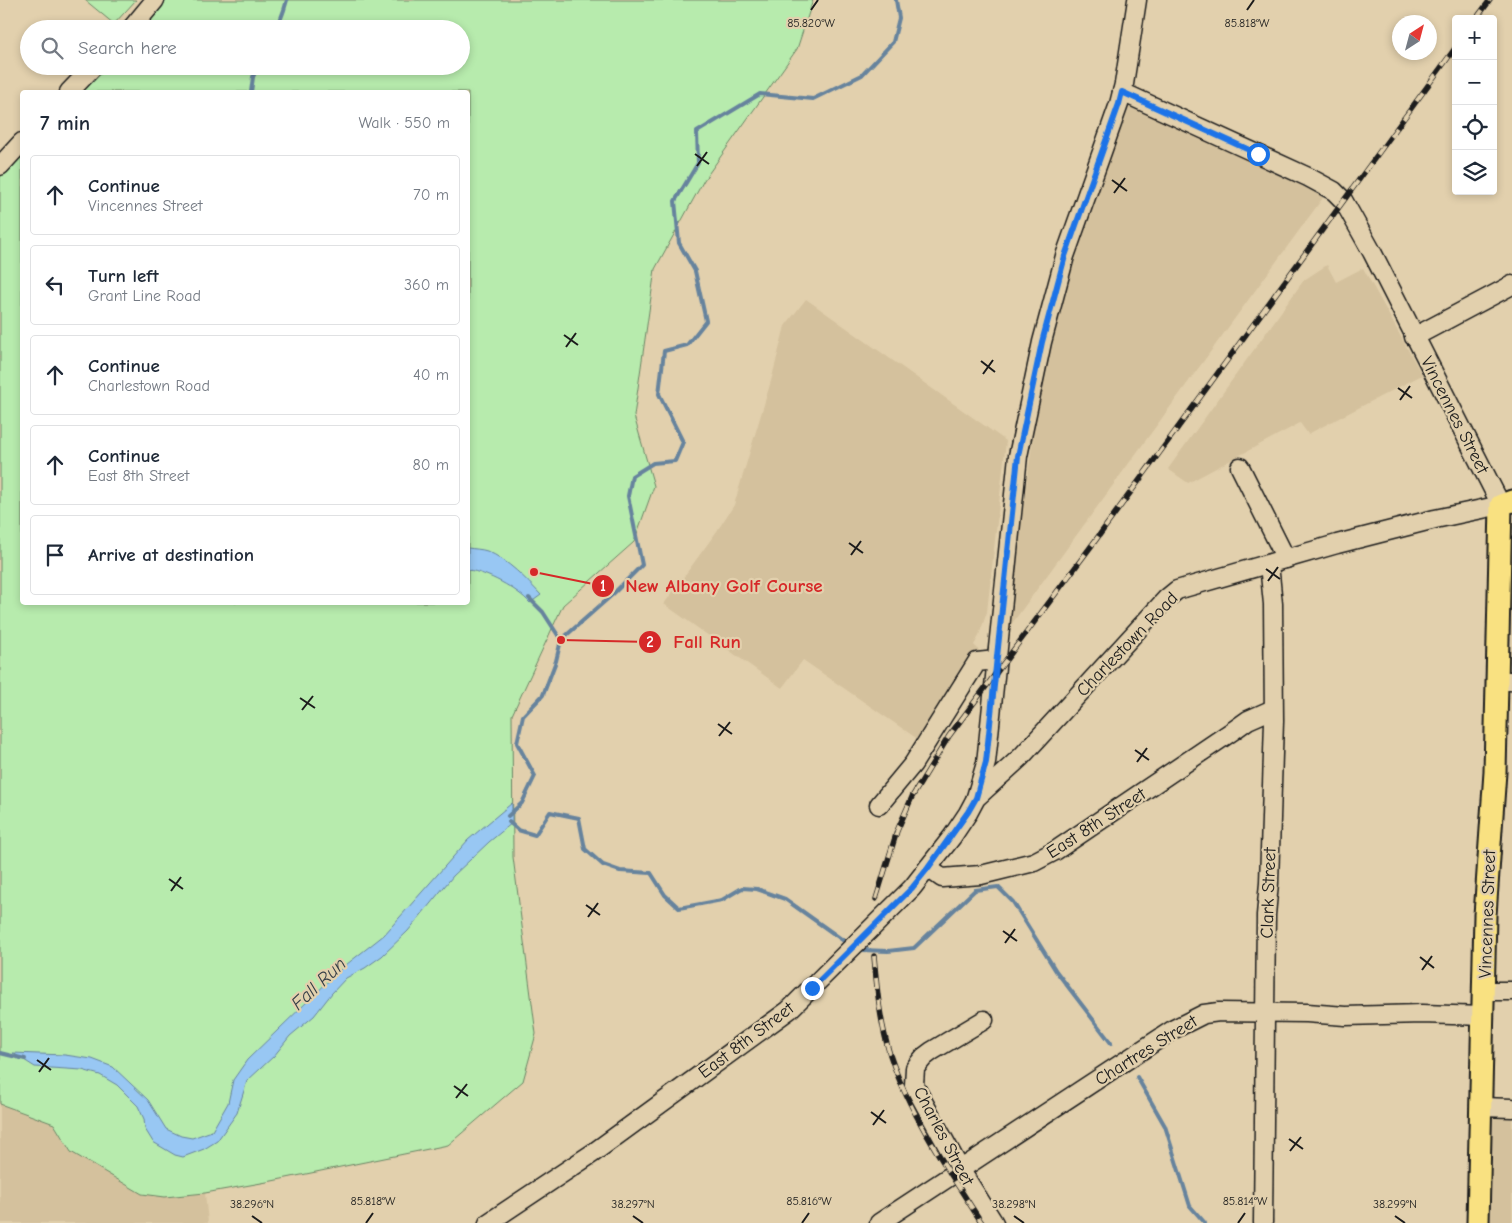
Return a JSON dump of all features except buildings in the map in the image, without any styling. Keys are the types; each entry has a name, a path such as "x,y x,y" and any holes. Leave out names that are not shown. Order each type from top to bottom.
{"main road":[{"name":"Vincennes Street","path":"1478,1223 1485,915 1495,772 1504,681 1507,503"}],"street":[{"path":"138,20 154,0"},
{"path":"976,798 986,762 1018,456 1038,357 1065,256 1119,104 1137,0"},
{"path":"71,90 85,75"},
{"name":"Vincennes Street","path":"1122,92 1308,177 1339,195 1361,231 1414,336 1507,503"},
{"path":"0,166 20,144"},
{"path":"1414,336 1512,285"},
{"name":"Clark Street","path":"1240,467 1277,561 1273,604 1273,709 1269,883 1266,915 1263,1223"},
{"name":"Charlestown Road","path":"928,868 963,821 976,798 1021,757 1171,594 1182,588 1383,532 1507,503"},
{"path":"879,805 913,764 978,662 996,660"},
{"name":"East 8th Street","path":"488,1223 593,1153 789,1010 912,888 928,868 942,878 980,875 1034,862 1055,851 1248,720 1273,709"},
{"path":"1484,991 1512,991"},
{"name":"Chartres Street","path":"879,1223 1166,1034 1204,1014 1219,1012 1265,1012 1345,1016 1416,1014 1483,1016"},
{"name":"Charles Street","path":"984,1020 932,1051 915,1068 914,1086 960,1170 994,1223"},
{"path":"1481,1107 1512,1108"}],"shaded area":[{"path":"1130,103 1325,195 1005,633 1046,347 1094,193"},
{"path":"1327,265 1336,282 1363,268 1422,375 1308,434 1300,423 1188,483 1168,469 1304,280"},
{"path":"806,299 1006,441 987,612 974,645 979,650 978,656 947,691 934,723 922,742 803,660 782,688 664,604 734,505 771,381 785,326"},
{"path":"0,1104 54,1124 71,1152 165,1197 205,1193 208,1223 0,1223"},
{"path":"1481,1107 1512,1108 1512,1223 1479,1223"}],"green space":[{"path":"85,0 136,0 118,20 109,20"},
{"path":"166,0 813,0 797,49 704,180 655,269 634,416 654,486 634,542 563,605 512,715 513,857 536,1034 523,1081 448,1145 267,1182 205,1193 165,1197 142,1194 71,1152 54,1124 0,1104 0,177 20,154 20,605 470,605 470,90 80,90 94,75 470,75 470,20 147,20"}],"water":[{"path":"470,548 487,551 502,559 523,576 541,595 530,603 518,592 501,582 470,570"},
{"path":"512,803 512,823 453,876 408,931 382,956 346,978 314,1016 290,1036 274,1056 247,1081 237,1113 217,1141 204,1149 183,1157 175,1155 153,1142 145,1129 144,1119 138,1106 117,1085 100,1075 82,1070 35,1067 13,1053 65,1055 92,1059 113,1067 148,1100 166,1129 181,1136 192,1138 212,1131 228,1103 233,1080 247,1060 342,968 384,935 468,840"}],"waterway":[{"path":"280,20 287,0"},
{"name":"Fall Run","path":"508,816 522,803 535,776 517,743 523,716 543,695 556,661 561,640 612,595 642,565 628,496 632,476 653,463 675,461 683,442 659,394 664,351 687,345 706,321 695,271 679,243 675,201 698,163 697,132 760,94 813,99 862,75 893,42 899,18 896,0"},
{"path":"251,90 254,75"},
{"path":"529,598 543,612 561,640"},
{"path":"509,822 518,830 535,835 550,812 579,818 585,849 603,865 620,871 651,873 665,895 679,908 722,900 742,888 757,889 785,899 844,941"},
{"path":"862,950 888,951 914,948 975,890 998,887 1013,902 1056,971 1111,1043"},
{"name":"Fall Run","path":"0,1053 25,1059"},
{"path":"1137,1077 1165,1126 1190,1206 1205,1223"}],"railway":[{"path":"1479,15 1490,0"},
{"path":"876,899 897,831 912,797 949,736 1095,541 1452,52"},
{"path":"874,956 881,1018 890,1055 898,1077 931,1142 982,1223"}],"place":[{"name":"New Albany Golf Course","path":"534,572"},
{"name":"Fall Run","path":"561,640"}],"route":[{"path":"812,988 912,888 952,837 976,798 986,762 1018,456 1042,342 1065,256 1122,92 1258,154"}]}
